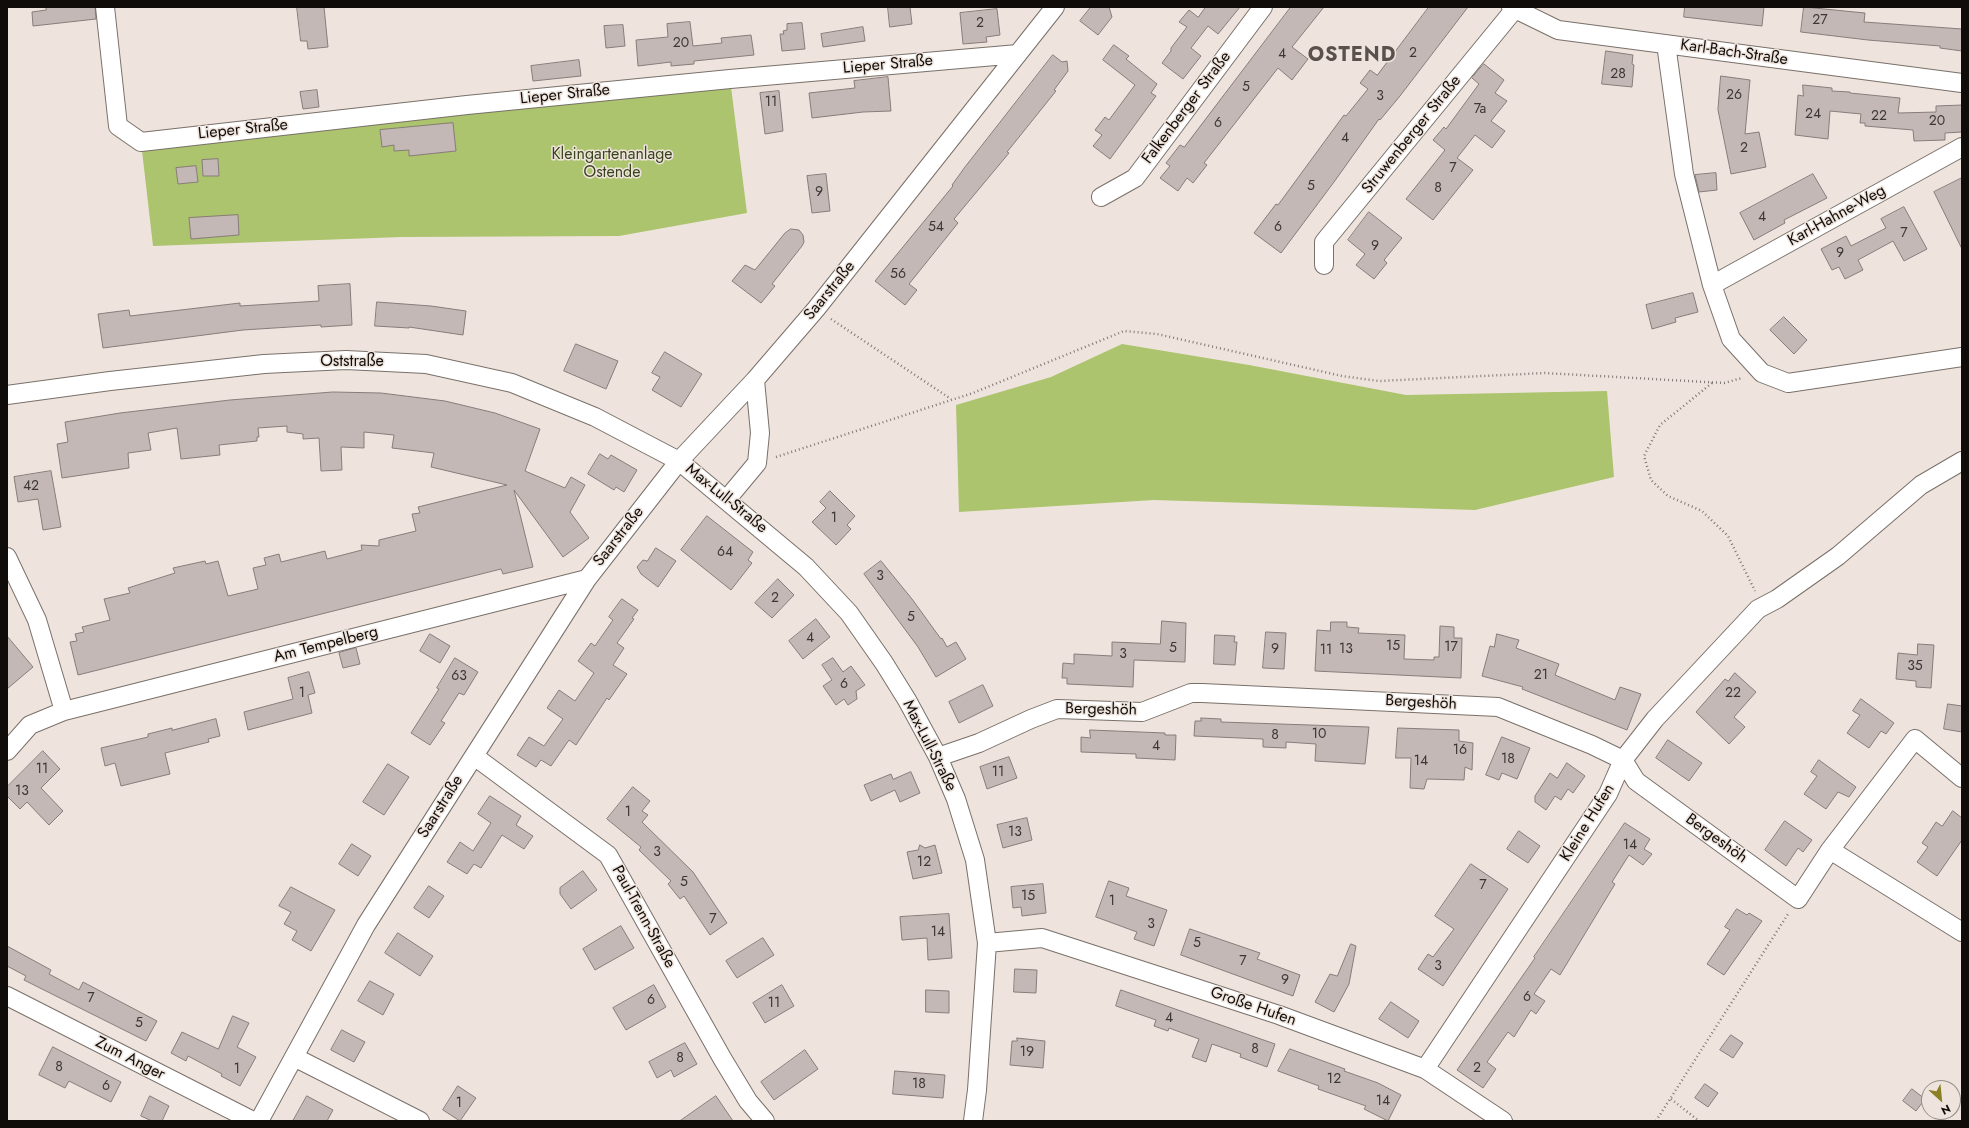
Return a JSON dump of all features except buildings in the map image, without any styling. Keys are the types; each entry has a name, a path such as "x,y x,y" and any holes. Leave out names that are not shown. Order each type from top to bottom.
{"street":[{"name":"Lieper Straße","path":"106,7 118,126 141,142 467,105 723,80 1018,54"},
{"name":"Saarstraße","path":"259,1121 366,925 587,578 678,461 755,380 816,309 1055,7"},
{"name":"Falkenberger Straße","path":"1100,197 1135,178 1263,7"},
{"name":"Karl-Bach-Straße","path":"1512,8 1558,30 1962,83"},
{"name":"Struwenberger Straße","path":"1324,265 1324,242 1512,8"},
{"path":"1666,44 1684,174 1712,285 1731,339 1762,373 1788,383 1962,356"},
{"name":"Karl-Hahne-Weg","path":"1712,285 1962,147"},
{"name":"Oststraße","path":"7,395 110,381 264,364 346,360 426,364 512,382 595,417 678,461"},
{"path":"727,499 757,463 760,433 755,380"},
{"name":"Max-Lull-Straße","path":"678,461 727,499 806,567 849,613 888,669 938,757 956,799 975,860 987,943 978,1074 973,1121"},
{"name":"Kleine Hufen","path":"1425,1070 1608,794 1623,760 1655,720 1758,609 1777,599 1838,556 1921,485 1962,461"},
{"path":"7,557 37,620 64,711"},
{"name":"Am Tempelberg","path":"7,751 30,725 64,711 587,578"},
{"name":"Bergeshöh","path":"938,757 979,743 1031,719 1057,710 1142,712 1191,693 1498,707 1592,745 1623,760 1636,781 1798,899"},
{"path":"1798,899 1830,850 1915,739 1962,778"},
{"name":"Paul-Trenn-Straße","path":"474,756 608,855 722,1058 748,1101 765,1121"},
{"path":"1830,850 1962,932"},
{"name":"Große Hufen","path":"987,943 1042,938 1278,1015 1425,1070 1503,1121"},
{"name":"Zum Anger","path":"7,996 253,1121"},
{"path":"294,1057 420,1121"}],"path":[{"path":"816,309 952,400"},
{"path":"757,463 973,393 1124,330 1157,334 1342,376 1379,381 1545,373 1724,383 1762,373"},
{"path":"1713,382 1660,425 1644,456 1651,480 1668,496 1702,511 1728,536 1756,594 1758,609"},
{"path":"1656,1121 1798,899"},
{"path":"1671,1099 1699,1121"}],"green space":[{"name":"Kleingartenanlage Ostende","path":"730,79 747,213 619,236 402,237 153,246 141,142"},
{"path":"1122,344 1249,365 1406,395 1607,391 1614,477 1475,510 1154,500 959,512 956,405 1051,377"}],"district":[{"name":"OSTEND","path":"1352,56"}]}
